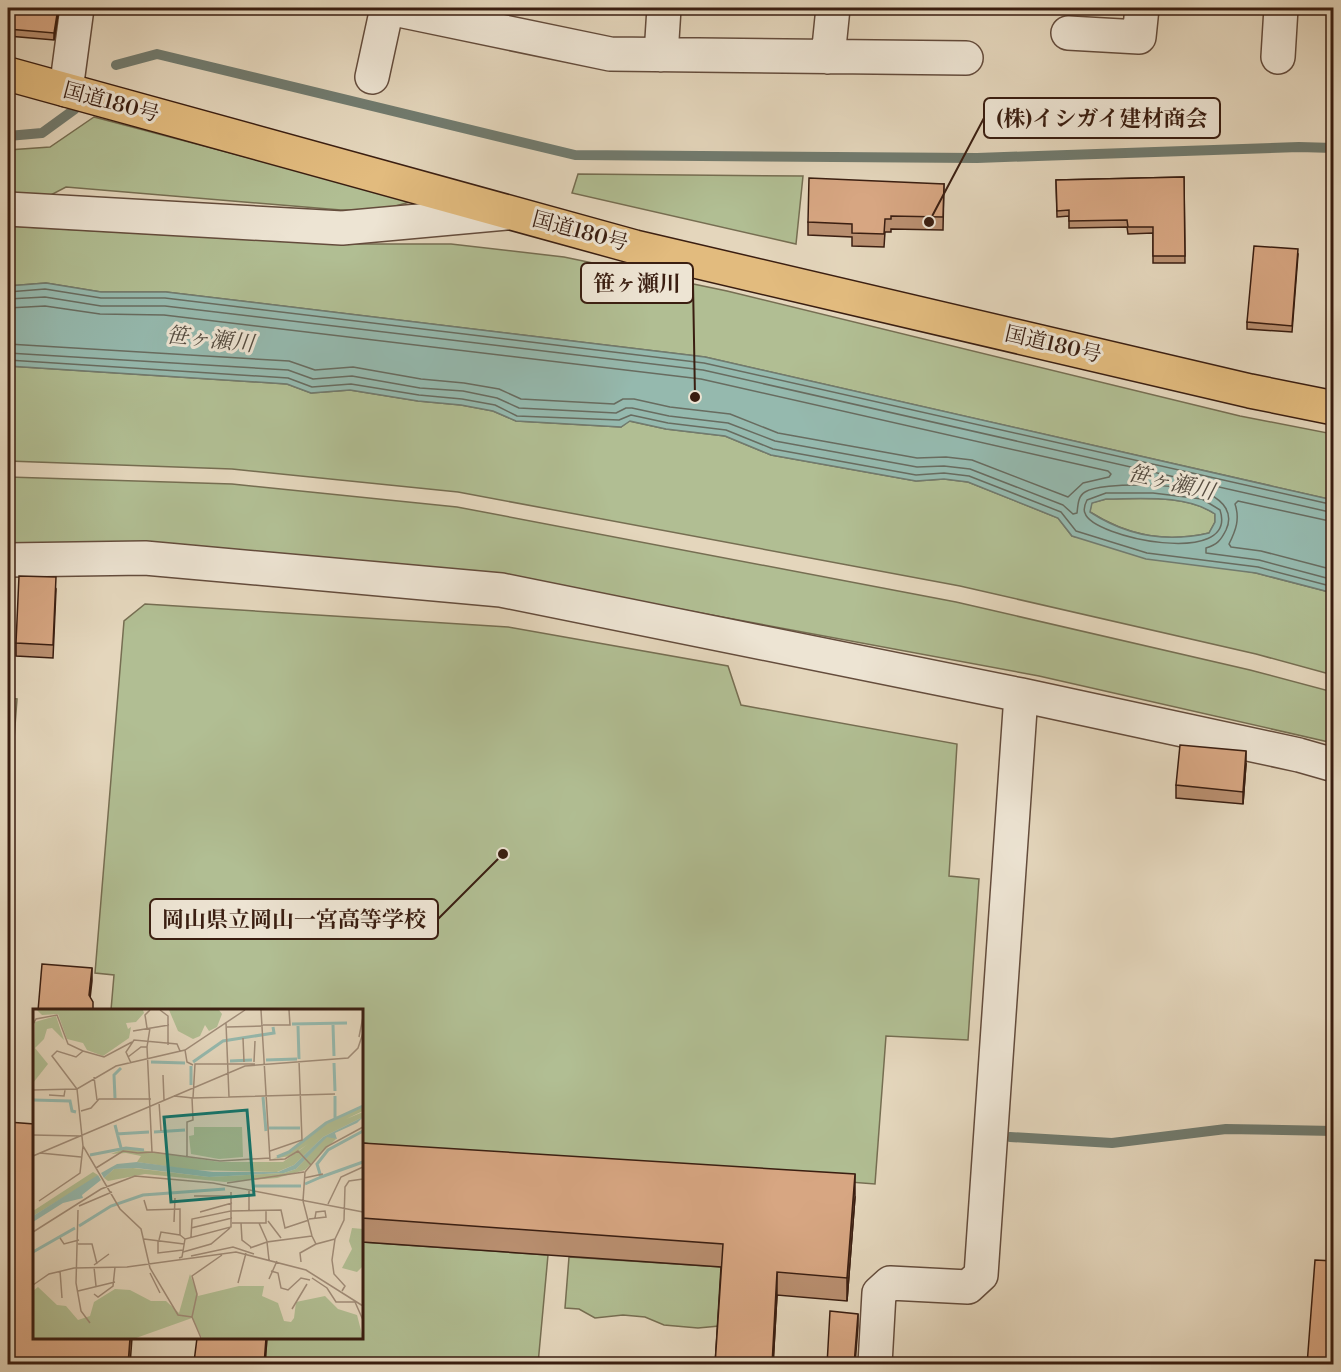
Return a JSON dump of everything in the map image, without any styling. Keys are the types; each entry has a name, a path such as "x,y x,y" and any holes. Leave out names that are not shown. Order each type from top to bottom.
{"highway":[{"name":"国道180号","path":"8,74 635,247 1250,391 1334,408"}],"street":[{"path":"66,90 77,8"},
{"path":"372,77 388,8 610,54 966,58"},
{"path":"661,55 664,8"},
{"path":"828,57 833,8"},
{"path":"1068,33 1139,37 1142,8"},
{"path":"1278,57 1281,8"},
{"path":"8,209 342,228 508,212"},
{"path":"8,560 145,558 501,590 1021,695 1299,755 1334,765"},
{"path":"875,1365 879,1293 890,1283 968,1287 981,1275 1021,695"}],"green space":[{"path":"94,117 413,201 382,210 341,210 66,187 47,197 8,194 8,150 50,147"},
{"path":"578,174 803,176 796,244 572,193"},
{"path":"8,226 335,244 451,244 564,257 727,291 1240,416 1333,434 1333,500 705,357 166,292 101,292 46,283 8,286"},
{"path":"8,366 287,384 311,393 350,390 461,405 493,411 516,421 621,427 629,421 666,429 725,436 771,455 916,481 944,479 968,482 1058,518 1072,536 1256,573 1333,593 1333,675 1256,654 960,586 458,492 232,469 8,461"},
{"path":"8,477 232,484 457,507 956,602 1250,670 1333,692 1333,743 1039,676 502,576 8,544"},
{"path":"1106,499 1177,500 1215,514 1215,522 1209,533 1177,537 1147,535 1118,527 1090,512 1091,503"},
{"path":"145,604 508,627 728,666 741,705 957,744 949,876 979,879 968,1040 886,1036 875,1184 363,1144 363,1009 111,1009 114,975 95,973 124,621"},
{"path":"8,698 17,699 8,820"},
{"path":"363,1242 548,1255 538,1364 265,1364 267,1339 363,1339"},
{"path":"569,1257 723,1267 719,1326 698,1328 664,1325 645,1317 623,1315 595,1318 579,1309 565,1308"}],"water":[{"path":"46,283 101,292 166,292 705,357 1333,500 1333,593 1256,573 1146,559 1072,536 1058,518 968,482 944,479 916,481 771,455 725,436 666,429 630,421 621,427 516,421 493,411 461,405 350,390 311,393 287,384 8,366 8,286","holes":["1106,499 1177,500 1215,514 1215,522 1209,533 1177,537 1147,535 1118,527 1090,512 1092,503"]}],"building":[{"path":"8,8 58,8 54,33 8,29"},
{"path":"1184,177 1185,256 1153,256 1153,227 1128,227 1127,220 1069,221 1069,210 1057,211 1056,180"},
{"path":"809,178 944,184 943,217 891,216 891,219 885,219 884,234 852,233 852,224 808,222"},
{"path":"1254,246 1298,249 1292,326 1247,322"},
{"path":"19,576 56,577 53,645 16,643"},
{"path":"1180,745 1246,751 1243,792 1176,785"},
{"path":"42,964 92,968 89,995 93,1002 93,1009 38,1009"},
{"path":"8,1122 33,1124 33,1339 130,1339 128,1365 8,1365"},
{"path":"363,1143 855,1174 847,1278 777,1272 772,1365 715,1365 723,1244 363,1218"},
{"path":"1315,1260 1334,1261 1334,1365 1307,1365"},
{"path":"830,1311 858,1314 854,1365 827,1365"},
{"path":"197,1339 266,1339 264,1365 188,1365 189,1361 194,1362"}],"waterway":[{"path":"116,65 157,54 575,155 977,158 1299,147 1334,148"},
{"path":"8,136 42,133 75,109"},
{"path":"1010,1137 1112,1143 1226,1129 1334,1131"}],"place":[{"name":"(株)イシガイ建材商会","path":"929,222"},
{"name":"笹ヶ瀬川","path":"695,397"},
{"name":"岡山県立岡山一宮高等学校","path":"503,854"}]}
